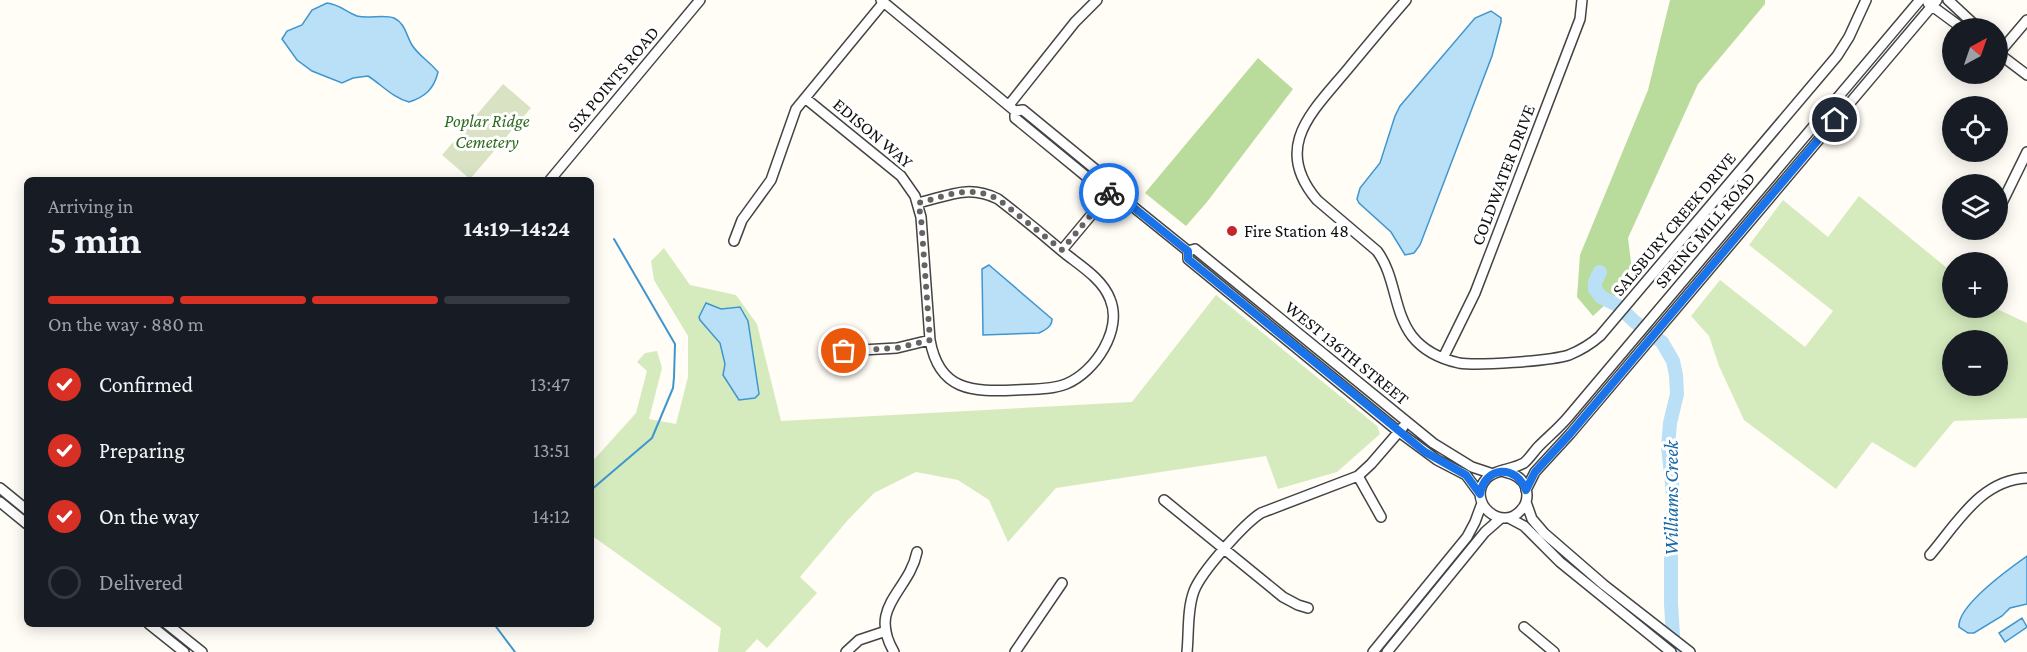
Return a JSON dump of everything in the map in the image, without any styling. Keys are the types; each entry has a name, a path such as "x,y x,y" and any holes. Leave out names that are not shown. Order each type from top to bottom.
{"street":[{"name":"SIX POINTS ROAD","path":"552,177 700,0"},
{"path":"1012,108 1075,22 1097,0"},
{"path":"1406,0 1305,122 1297,149 1297,163 1309,191 1317,200 1384,259 1411,335 1430,352 1443,358"},
{"name":"COLDWATER DRIVE","path":"1443,358 1475,293 1580,19 1582,0"},
{"name":"SALSBURY CREEK DRIVE","path":"1443,358 1460,363 1558,358 1591,344 1620,314 1837,56 1849,37 1866,0"},
{"path":"1948,0 1967,18"},
{"path":"734,241 741,220 771,180 792,118 805,98 883,1"},
{"name":"WEST 136TH STREET","path":"883,1 1012,108 1023,110 1101,174 1100,180 1188,251"},
{"path":"1928,2 1949,18"},
{"name":"SPRING MILL ROAD","path":"1505,472 1525,462 1564,422 1649,321 1928,2"},
{"name":"SPRING MILL ROAD","path":"1526,490 1535,472 1659,328 1928,2"},
{"path":"2008,42 2027,20"},
{"path":"2008,61 2027,75"},
{"name":"EDISON WAY","path":"805,98 901,177 918,203 930,340"},
{"path":"2008,191 2027,152"},
{"path":"1062,250 1112,190"},
{"path":"827,352 897,348 930,340 938,366 947,377 972,390 986,392 1056,387 1077,378 1105,347 1113,326 1113,312 1110,299 1103,287 1089,272 998,199 978,191 964,191 918,203"},
{"name":"WEST 136TH STREET","path":"1188,251 1195,249 1406,423 1461,462 1493,474"},
{"name":"WEST 136TH STREET","path":"1188,251 1188,259 1399,432 1437,460 1466,475 1481,499"},
{"path":"1187,652 1194,590 1251,519 1261,513 1358,476 1406,423"},
{"path":"1381,651 1467,537 1476,522 1484,482 1493,474 1505,472 1519,477 1526,490 1526,502 1532,519 1544,533 1690,652"},
{"path":"1358,476 1381,517"},
{"path":"1930,555 1985,491 2001,482 2027,478"},
{"path":"0,488 24,508"},
{"path":"1481,499 1489,513 1524,526 1560,562 1671,652"},
{"path":"1164,500 1283,597 1308,608"},
{"path":"0,502 24,522"},
{"path":"1381,651 1471,551 1485,532 1505,518 1520,512 1526,502"},
{"path":"894,652 886,631 885,617 890,602 910,574 917,552"},
{"path":"1015,652 1062,583"},
{"path":"153,627 183,652"},
{"path":"167,638 172,627"},
{"path":"174,627 202,652"},
{"path":"1524,627 1554,652"},
{"path":"846,652 859,640 886,631"}],"green space":[{"path":"1670,0 1765,0 1765,4 1698,84 1628,238 1633,279 1593,316 1577,297 1580,255 1648,90"},
{"path":"1258,58 1293,89 1186,226 1145,193"},
{"name":"Poplar Ridge Cemetery","path":"503,84 531,108 472,177 468,177 442,155"},
{"path":"1859,196 1942,264 1942,318 2008,318 2008,314 2027,323 2027,418 1954,421 1915,468 1872,442 1836,489 1744,420 1719,366 1709,336 1691,316 1720,280 1805,347 1833,311 1749,245 1783,200 1828,237"},
{"path":"664,248 690,285 736,295 757,324 781,421 1132,402 1216,295 1377,426 1380,434 1337,472 1278,489 1266,456 1056,488 1008,542 989,500 958,480 916,472 874,493 847,521 800,577 817,593 767,648 757,639 745,652 718,652 721,628 594,537 594,460 636,413 647,371 637,362 645,353 657,351 662,368 649,419 676,424 688,377 688,336 654,280 651,261"}],"water":[{"path":"327,3 357,16 386,16 398,20 415,49 438,72 431,88 420,98 409,102 393,94 368,76 353,78 342,83 312,71 297,60 282,39 287,31 302,25 312,10"},
{"path":"1491,11 1501,18 1492,56 1420,245 1414,253 1405,255 1391,232 1359,203 1357,199 1360,188 1380,163 1400,106 1475,18"},
{"path":"989,265 1052,319 1048,328 1039,333 983,335 982,269"},
{"path":"706,303 721,309 740,307 748,321 759,394 755,398 739,400 723,375 725,364 720,343 699,317"},
{"path":"2027,556 2027,604 2010,608 2002,616 1974,633 1968,633 1959,627 1961,618 1975,598"},
{"path":"2022,618 2027,627 2005,642 1999,633"}],"waterway":[{"path":"594,487 652,438 673,388 674,377 675,344 614,239"},
{"name":"Williams Creek","path":"1600,272 1595,282 1595,289 1601,297 1617,305 1662,342 1673,361 1676,375 1677,394 1670,423 1668,447 1674,502 1671,540 1674,652"},
{"path":"496,627 515,652"}],"way so far":[{"path":"844,351 897,348 930,340 918,203 964,191 988,194 998,199 1062,250 1109,193"}],"place":[{"name":"Fire Station 48","path":"1232,231"}],"route":[{"path":"1109,193 1112,190 1188,251 1188,259 1399,432 1437,460 1466,475 1480,494 1488,477 1501,472 1513,473 1519,477 1526,490 1535,472 1570,434 1835,120"}]}
